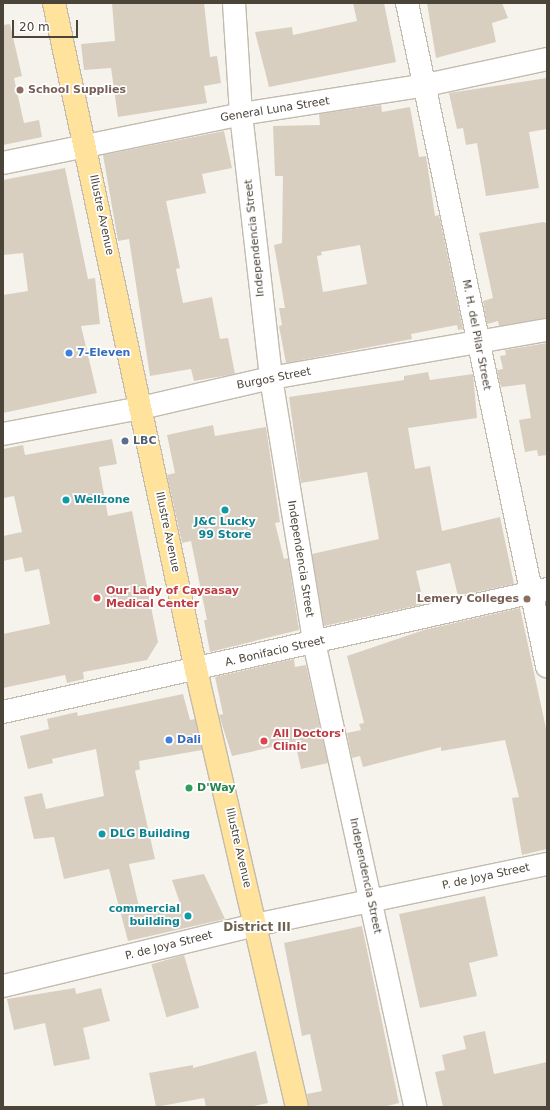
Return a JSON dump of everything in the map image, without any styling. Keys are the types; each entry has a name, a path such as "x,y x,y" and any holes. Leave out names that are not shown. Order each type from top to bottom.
{"main road":[{"name":"Illustre Avenue","path":"54,3 86,145 196,670 297,1107"}],"street":[{"name":"Independencia Street","path":"234,3 241,114 271,378 314,642 415,1107"},
{"name":"M. H. del Pilar Street","path":"407,3 426,85 477,343 538,591 547,666"},
{"name":"General Luna Street","path":"3,163 241,114 426,85 547,59"},
{"name":"Burgos Street","path":"3,434 141,408 271,378 547,330"},
{"name":"A. Bonifacio Street","path":"3,712 196,670 538,591"},
{"name":"P. de Joya Street","path":"3,986 255,925 547,864"}],"building":[{"path":"112,3 204,3 210,57 217,56 221,83 204,86 207,103 118,117 111,68 84,70 81,44 115,41"},
{"path":"353,3 384,3 396,62 269,87 255,32 292,27 293,35 357,21"},
{"path":"427,3 502,3 508,18 492,23 496,42 436,58"},
{"path":"10,24 22,76 14,78 24,123 39,120 42,137 3,145 3,25"},
{"path":"547,78 547,129 529,132 539,188 486,196 477,143 466,145 463,128 457,129 449,93"},
{"path":"381,105 382,112 410,107 419,157 426,156 435,216 439,215 463,329 458,330 457,325 411,334 412,339 286,363 279,326 282,325 279,308 285,308 274,245 282,243 283,176 275,176 273,126 320,125 319,114","holes":["360,245 367,284 323,292 317,256 322,255 321,252"]},
{"path":"224,131 232,168 202,174 206,193 166,201 180,268 176,269 183,303 212,297 220,339 228,338 235,374 194,381 191,369 150,376 129,239 118,241 103,155"},
{"path":"65,168 88,279 95,278 100,324 81,326 97,393 3,413 3,295 28,291 23,253 3,255 3,180"},
{"path":"543,222 547,223 547,318 499,326 498,321 487,324 483,301 493,298 479,233"},
{"path":"547,343 547,455 538,456 537,450 525,452 519,420 531,418 525,384 501,387 497,370 503,369 500,356 506,355 505,350"},
{"path":"428,372 430,380 473,374 477,418 408,428 415,469 430,466 442,531 500,517 514,584 458,596 450,563 416,571 424,604 324,626 312,554 379,539 367,472 301,483 289,397 404,380 404,376"},
{"path":"213,425 215,436 266,427 280,522 275,523 284,559 288,558 299,630 210,652 204,620 207,620 191,541 182,543 167,475 175,473 167,435"},
{"name":"Our Lady of Caysasay Medical Center","path":"112,439 117,464 99,467 108,516 132,511 158,642 147,660 83,672 84,679 67,683 65,675 3,688 3,634 50,624 39,569 25,572 22,557 3,561 3,536 22,532 14,496 3,498 3,449 23,445 25,455"},
{"path":"520,608 547,733 547,849 522,855 512,798 519,797 505,740 441,751 441,747 363,767 360,756 352,758 347,733 361,730 359,724 364,723 347,656 424,630"},
{"path":"294,659 295,667 306,665 328,763 301,769 295,742 232,756 219,715 223,714 215,677"},
{"path":"183,694 190,720 195,719 202,750 139,761 140,769 135,771 155,859 129,864 140,911 181,906 172,880 204,874 225,919 128,941 109,869 64,879 54,837 34,839 24,797 42,793 46,809 104,796 96,749 52,759 53,763 28,769 20,736 49,729 47,719 77,712 78,716"},
{"path":"485,896 498,956 469,963 477,996 420,1008 399,914"},
{"path":"362,926 399,1103 383,1107 309,1107 307,1094 322,1091 310,1034 302,1036 284,943"},
{"path":"184,955 199,1008 166,1017 151,964"},
{"path":"75,988 76,994 101,988 110,1021 83,1028 90,1059 54,1066 45,1023 14,1030 7,999"},
{"path":"485,1031 494,1074 547,1062 547,1107 443,1107 435,1072 445,1070 442,1055 466,1049 463,1036"},
{"path":"256,1051 268,1103 249,1107 206,1107 204,1098 156,1107 149,1073 193,1065 193,1068"}],"place":[{"name":"School Supplies","path":"20,90"},
{"name":"7-Eleven","path":"69,353"},
{"name":"LBC","path":"125,441"},
{"name":"Wellzone","path":"66,500"},
{"name":"J&C Lucky 99 Store","path":"225,510"},
{"name":"Our Lady of Caysasay Medical Center","path":"97,598"},
{"name":"Lemery Colleges","path":"527,599"},
{"name":"Dali","path":"169,740"},
{"name":"All Doctors' Clinic","path":"264,741"},
{"name":"D'Way","path":"189,788"},
{"name":"DLG Building","path":"102,834"},
{"name":"commercial building","path":"188,916"}],"district":[{"name":"District III","path":"257,928"}]}
